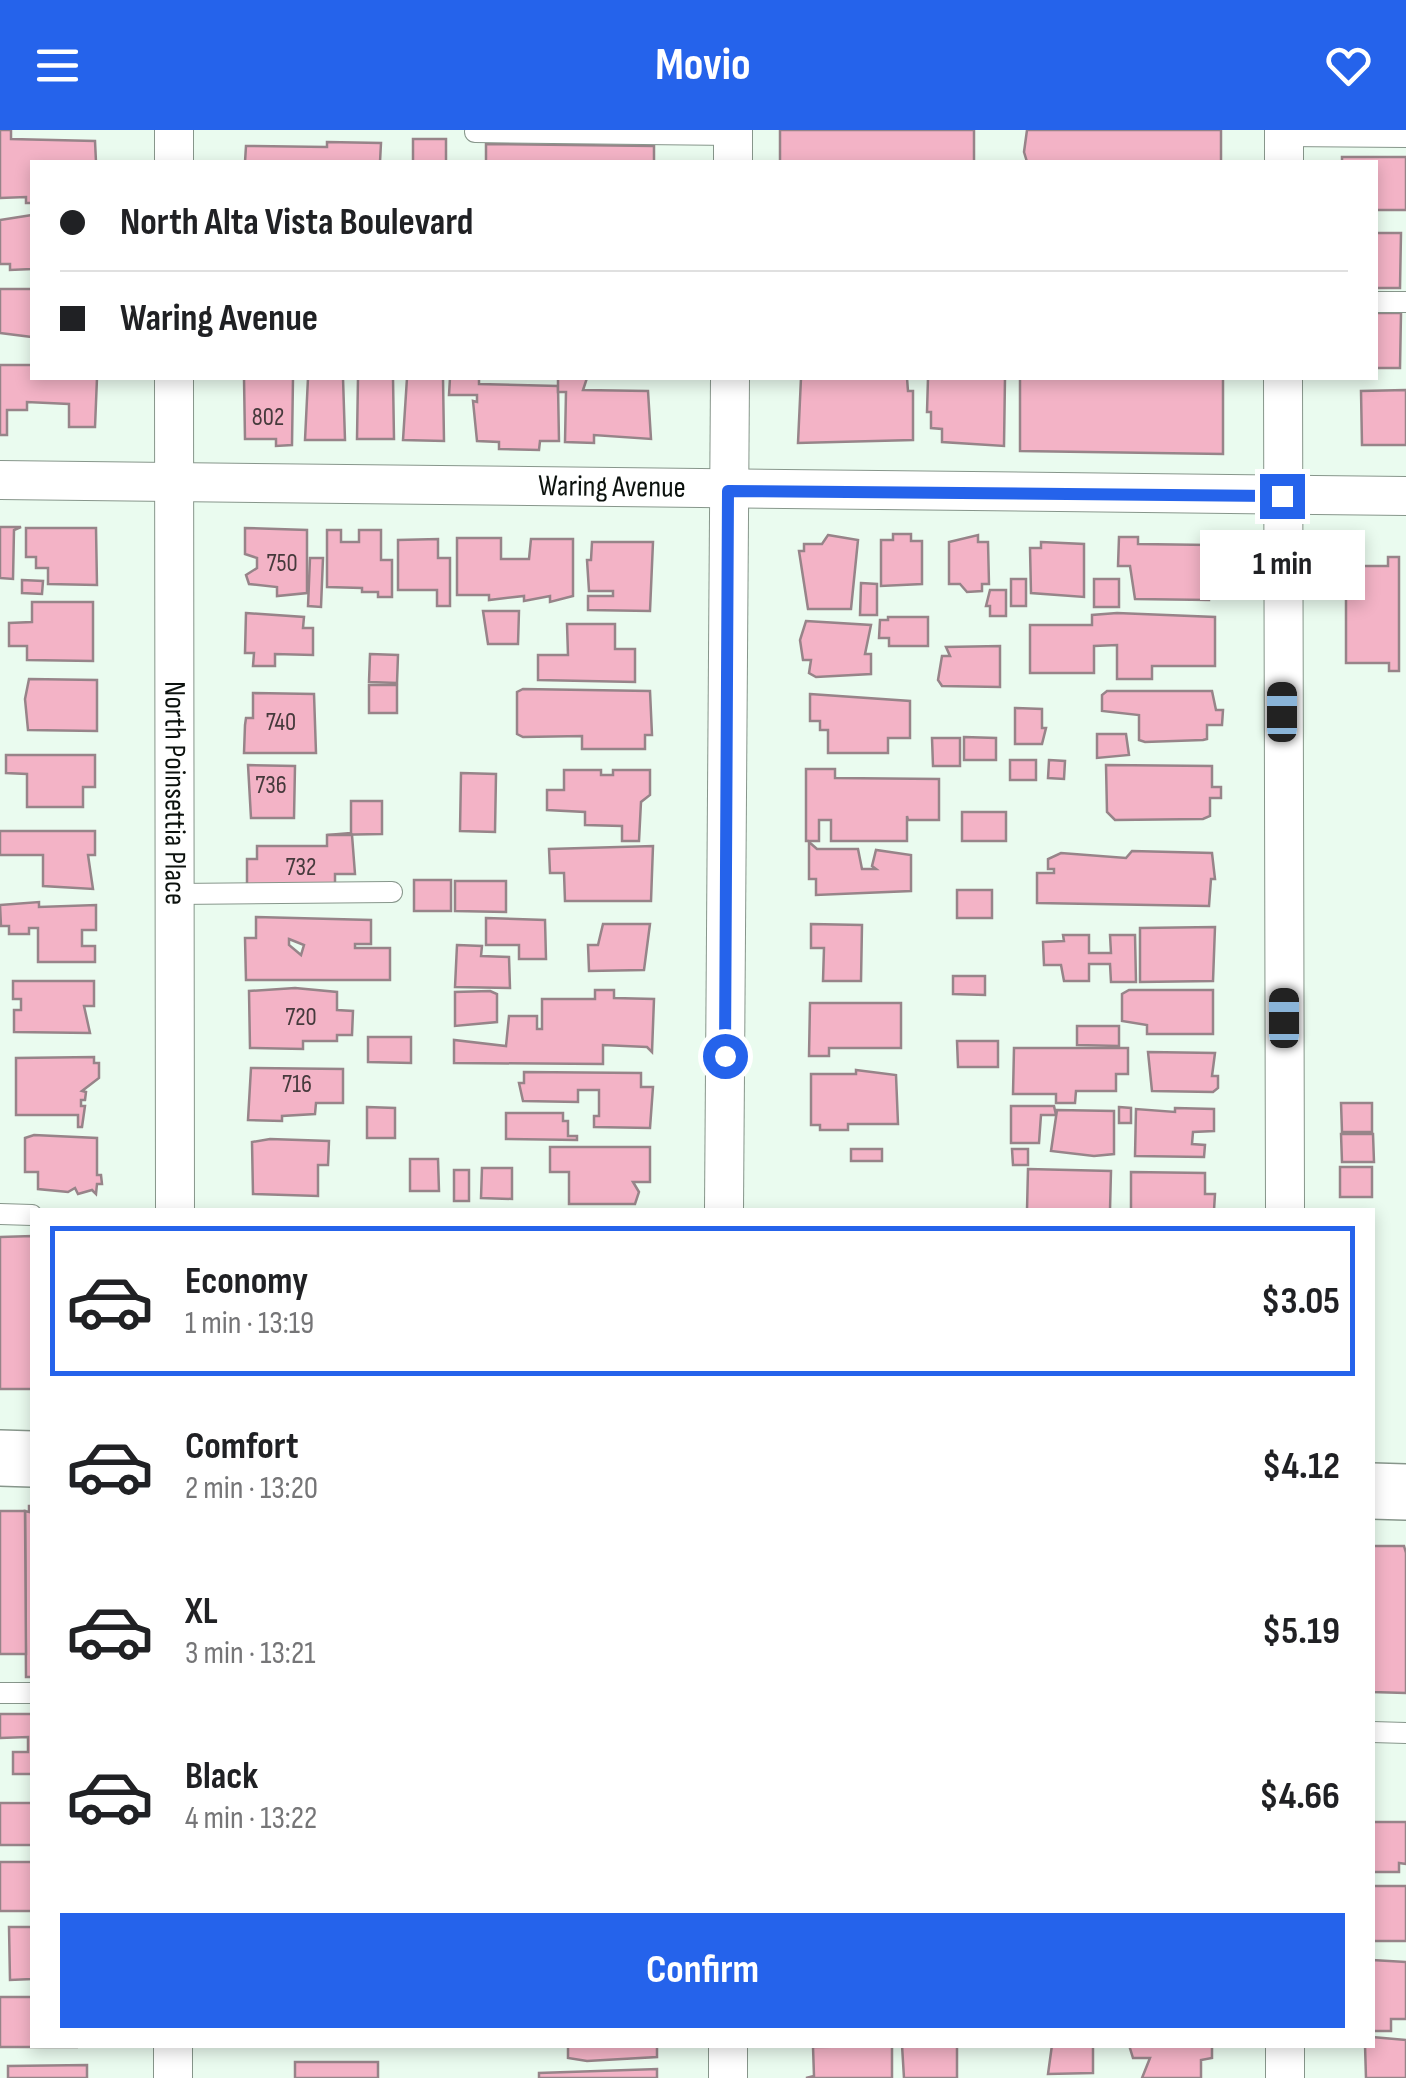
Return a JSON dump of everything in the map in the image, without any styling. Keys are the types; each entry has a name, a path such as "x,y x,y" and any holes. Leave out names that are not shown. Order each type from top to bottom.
{"main road":[{"path":"0,1458 30,1458"},
{"path":"1375,1491 1406,1492"}],"street":[{"path":"174,130 174,160"},
{"name":"North Poinsettia Place","path":"174,380 176,1208"},
{"path":"724,1208 730,380"},
{"path":"1282,380 1285,1208"},
{"name":"Waring Avenue","path":"0,480 1406,496"},
{"path":"173,2078 174,2048"},
{"path":"728,2048 728,2078"},
{"path":"1285,2048 1285,2078"}],"lane":[{"path":"475,132 733,142"},
{"path":"1284,143 1406,138"},
{"path":"1378,302 1406,302"},
{"path":"175,894 392,892"},
{"path":"0,1214 30,1215"},
{"path":"0,1692 30,1694"},
{"path":"1375,1732 1406,1733"}],"building":[{"path":"0,130 11,130 11,139 95,141 96,160 30,160 30,203 26,203 26,197 0,198"},
{"path":"780,130 974,130 974,160 780,160"},
{"path":"1027,130 1221,130 1221,160 1026,160 1024,152"},
{"path":"413,139 446,139 446,160 413,160"},
{"path":"327,142 381,143 380,160 245,160 246,146 327,147"},
{"path":"486,144 654,146 654,160 486,160"},
{"path":"1406,157 1406,210 1378,210 1378,160 1342,160"},
{"path":"30,215 30,269 10,270 10,264 0,264 0,220"},
{"path":"1378,233 1401,233 1400,288 1378,288"},
{"path":"0,289 30,289 30,337 0,333"},
{"path":"1378,313 1401,313 1400,368 1378,368"},
{"path":"0,365 30,365 30,380 97,380 95,427 69,427 69,404 27,402 27,410 7,410 7,435 0,435"},
{"path":"244,380 293,380 292,445 276,446 276,439 245,439"},
{"path":"308,380 343,380 345,440 305,440"},
{"path":"358,380 393,380 394,439 357,439"},
{"path":"407,380 443,380 444,441 403,440"},
{"path":"450,380 558,386 559,441 540,441 539,450 499,449 499,442 477,441 473,401 477,402 477,395 449,395"},
{"path":"558,380 586,380 583,390 648,391 651,439 594,435 594,443 565,442 566,392 558,392"},
{"path":"801,380 907,380 908,391 913,391 913,440 798,443"},
{"path":"928,380 1005,380 1004,446 942,442 942,429 931,428 931,412 927,412"},
{"path":"1020,380 1223,380 1223,454 1020,451"},
{"path":"1406,390 1406,445 1362,445 1361,391"},
{"path":"0,527 21,527 14,530 13,579 0,578"},
{"path":"26,528 96,528 97,585 48,584 48,568 36,568 36,557 26,557"},
{"path":"245,528 307,530 307,593 277,596 277,587 249,584 246,575 257,568 257,558 245,554"},
{"path":"327,530 341,530 341,542 359,542 359,530 381,530 381,560 392,560 392,597 378,597 378,592 362,592 362,588 327,587"},
{"path":"893,534 911,534 911,541 922,541 922,584 881,586 881,540 893,540"},
{"path":"828,535 858,540 851,609 808,609 799,551 804,551 804,544 822,544"},
{"path":"978,535 978,542 988,542 989,584 982,584 982,591 967,592 960,584 949,584 949,542"},
{"path":"1119,537 1138,537 1138,544 1210,545 1209,600 1135,599 1130,566 1118,566"},
{"path":"457,538 501,538 501,559 529,559 531,539 573,539 573,596 550,602 550,596 524,601 524,596 489,600 489,595 457,595"},
{"path":"438,539 438,558 450,558 450,606 437,606 437,590 398,590 398,540"},
{"path":"592,542 653,542 650,611 588,610 588,596 613,596 613,591 589,591 587,560 591,560"},
{"path":"1041,542 1084,544 1084,597 1031,593 1030,548 1041,548"},
{"path":"1388,557 1399,557 1399,671 1389,671 1389,663 1346,663 1346,566 1388,566"},
{"path":"310,558 323,558 321,607 308,606"},
{"path":"1011,579 1026,579 1026,606 1011,606"},
{"path":"1094,579 1119,579 1119,607 1094,607"},
{"path":"22,580 43,581 42,594 22,593"},
{"path":"861,583 877,584 877,615 860,615"},
{"path":"990,590 1006,590 1006,616 990,616 990,606 986,606"},
{"path":"32,602 93,602 93,661 27,660 27,646 9,646 9,623 32,622"},
{"path":"483,611 519,611 518,644 488,644"},
{"path":"246,613 304,617 303,628 313,628 313,655 275,654 275,666 253,666 254,653 245,653"},
{"path":"1092,615 1215,617 1215,666 1152,666 1152,679 1117,679 1117,645 1094,646 1094,673 1030,673 1030,625 1092,625"},
{"path":"928,617 928,646 889,646 889,638 879,638 880,620"},
{"path":"806,621 871,625 865,654 871,654 871,674 816,677 809,673 811,660 803,660 800,640"},
{"path":"567,624 615,624 615,649 635,649 635,682 538,680 538,655 568,655"},
{"path":"1000,646 1000,687 942,686 938,680 942,656 950,656 946,647"},
{"path":"370,654 398,655 397,683 369,682"},
{"path":"29,679 97,680 97,731 28,730 25,699"},
{"path":"369,685 397,685 397,713 369,713"},
{"path":"650,691 652,735 645,735 645,749 582,749 582,736 523,737 517,734 517,692"},
{"path":"1107,691 1212,691 1216,710 1223,710 1222,725 1207,725 1207,739 1203,740 1145,742 1139,740 1139,715 1102,711 1102,695"},
{"path":"253,693 314,694 316,753 244,753 246,718 253,718"},
{"path":"810,694 910,701 910,738 888,738 888,753 828,753 828,730 820,730 820,721 810,721"},
{"path":"1015,708 1042,709 1042,728 1046,728 1042,744 1015,744"},
{"path":"1097,734 1126,734 1129,755 1097,758"},
{"path":"964,737 996,738 996,760 964,760"},
{"path":"932,738 960,738 960,766 933,766"},
{"path":"6,755 95,755 95,787 83,787 83,807 27,807 27,774 6,773"},
{"path":"1010,760 1036,760 1036,780 1010,780"},
{"path":"1049,760 1065,761 1064,779 1048,778"},
{"path":"248,765 295,766 294,818 251,818"},
{"path":"1106,765 1212,766 1212,787 1221,787 1221,798 1210,798 1210,816 1203,819 1115,820 1107,812"},
{"path":"806,769 835,769 835,778 939,779 939,820 908,820 907,816 907,841 831,841 831,820 819,820 819,841 806,841"},
{"path":"564,770 601,770 601,775 613,775 613,770 650,770 650,795 641,802 639,841 622,841 622,826 585,825 585,812 547,810 547,790 564,790"},
{"path":"461,773 496,774 495,832 460,831"},
{"path":"351,801 382,801 382,834 327,835 351,833"},
{"path":"962,812 1006,812 1006,841 962,841"},
{"path":"0,831 95,831 95,855 88,855 93,889 43,886 43,855 0,855"},
{"path":"327,835 352,835 355,874 335,874 335,886 247,886 247,859 257,859 257,846 327,846"},
{"path":"809,842 817,849 858,849 862,869 876,869 872,866 876,850 911,855 911,891 816,895 816,879 809,879"},
{"path":"653,846 651,901 565,901 564,873 550,873 549,849"},
{"path":"1132,851 1212,853 1215,879 1211,879 1209,906 1037,903 1037,873 1054,873 1054,869 1048,869 1048,859 1061,853 1126,858"},
{"path":"414,880 451,880 451,911 414,911"},
{"path":"455,881 506,881 506,912 455,911"},
{"path":"957,890 992,890 992,918 957,918"},
{"path":"39,902 39,907 96,905 96,930 82,930 82,946 95,946 95,962 38,962 38,928 29,928 29,934 9,934 9,926 1,926 0,905"},
{"path":"256,917 371,920 371,944 355,944 355,948 390,948 390,980 246,980 245,938 256,938","holes":["289,939 304,945 301,955 289,945"]},
{"path":"486,918 545,920 546,959 519,959 519,945 486,945"},
{"path":"603,924 650,924 644,970 589,971 588,945 598,945"},
{"path":"811,924 862,925 861,981 823,981 824,948 811,948"},
{"path":"1215,927 1213,981 1140,982 1140,928"},
{"path":"1063,935 1089,935 1089,953 1111,953 1110,935 1135,935 1136,982 1111,982 1110,964 1089,964 1089,981 1064,981 1061,965 1044,965 1043,942 1064,941"},
{"path":"457,945 482,946 481,956 509,957 510,988 455,987"},
{"path":"953,976 985,976 985,995 953,994"},
{"path":"13,981 94,981 94,1006 84,1006 90,1033 14,1032 14,1010 21,1010 21,999 13,999"},
{"path":"295,988 337,992 337,1010 353,1011 352,1035 337,1035 337,1041 303,1041 303,1049 250,1048 249,991"},
{"path":"595,990 614,990 614,998 654,999 652,1052 647,1047 603,1045 603,1064 454,1063 454,1040 506,1046 509,1016 537,1016 537,1029 542,1029 542,999 595,999"},
{"path":"1129,990 1213,990 1213,1034 1147,1034 1147,1025 1122,1021 1122,994"},
{"path":"455,992 497,994 497,1022 455,1026"},
{"path":"810,1003 901,1003 901,1048 829,1048 829,1056 809,1056"},
{"path":"1077,1026 1119,1026 1119,1046 1077,1045"},
{"path":"368,1037 411,1037 411,1063 368,1062"},
{"path":"957,1041 998,1041 998,1067 958,1067"},
{"path":"1014,1048 1128,1048 1128,1074 1116,1074 1116,1091 1076,1091 1075,1103 1056,1103 1056,1094 1013,1094"},
{"path":"1148,1052 1215,1053 1212,1076 1218,1076 1218,1088 1213,1092 1152,1091"},
{"path":"94,1057 94,1063 99,1063 99,1078 82,1091 86,1092 85,1100 81,1100 81,1106 85,1106 82,1127 78,1127 78,1115 16,1115 16,1058"},
{"path":"251,1068 343,1069 343,1103 316,1103 315,1114 282,1116 282,1121 248,1120"},
{"path":"856,1070 896,1075 898,1124 848,1124 848,1130 820,1130 820,1125 811,1125 811,1074 856,1074"},
{"path":"524,1072 641,1073 641,1087 653,1087 650,1128 594,1127 594,1116 599,1116 599,1090 578,1090 578,1102 523,1101 519,1083 524,1083"},
{"path":"1341,1103 1372,1103 1372,1132 1342,1132"},
{"path":"1011,1106 1054,1106 1056,1115 1041,1115 1039,1143 1011,1143"},
{"path":"367,1107 395,1108 395,1138 367,1138"},
{"path":"1119,1107 1131,1108 1131,1123 1119,1123"},
{"path":"1175,1108 1214,1109 1214,1131 1193,1132 1192,1144 1205,1145 1204,1157 1135,1156 1136,1109 1175,1112"},
{"path":"1057,1110 1114,1111 1114,1154 1051,1151"},
{"path":"506,1113 563,1113 563,1121 568,1121 568,1136 577,1136 577,1140 506,1139"},
{"path":"1341,1134 1373,1134 1374,1162 1342,1162"},
{"path":"25,1138 97,1138 97,1175 101,1175 102,1184 97,1184 96,1194 92,1190 78,1194 75,1188 68,1192 38,1189 38,1172 25,1172"},
{"path":"329,1141 328,1165 318,1165 318,1196 253,1194 252,1142"},
{"path":"550,1147 650,1147 650,1182 633,1182 639,1192 635,1204 569,1204 569,1172 550,1172"},
{"path":"851,1149 882,1149 882,1161 851,1161"},
{"path":"1012,1149 1028,1149 1028,1165 1013,1165"},
{"path":"410,1159 438,1159 439,1191 410,1191"},
{"path":"1340,1167 1372,1167 1372,1197 1340,1197"},
{"path":"482,1168 512,1168 512,1199 481,1198"},
{"path":"1028,1169 1111,1171 1110,1208 1027,1208"},
{"path":"454,1170 469,1170 469,1201 454,1201"},
{"path":"1131,1172 1205,1173 1205,1194 1215,1194 1214,1208 1131,1208"},
{"path":"30,1236 30,1389 0,1389 0,1237"},
{"path":"30,1506 30,1677 26,1677 25,1511 29,1512"},
{"path":"0,1511 25,1511 26,1654 0,1654"},
{"path":"1375,1546 1404,1546 1406,1553 1406,1693 1375,1692"},
{"path":"0,1714 30,1714 30,1774 13,1774 13,1752 28,1752 28,1737 0,1738"},
{"path":"0,1803 30,1803 30,1845 0,1845"},
{"path":"1375,1822 1406,1822 1406,1864 1399,1863 1399,1872 1375,1872"},
{"path":"0,1862 30,1862 30,1911 0,1911"},
{"path":"1375,1886 1406,1886 1406,1941 1375,1941"},
{"path":"9,1927 30,1927 30,1979 10,1980"},
{"path":"1375,1960 1406,1962 1406,2019 1391,2019 1391,2031 1375,2031"},
{"path":"0,1997 30,1997 30,2047 0,2047"},
{"path":"1375,2037 1406,2040 1406,2078 1366,2078 1365,2048 1375,2048"},
{"path":"568,2048 657,2048 657,2057 587,2061 568,2058"},
{"path":"813,2048 892,2048 892,2078 806,2078 814,2076"},
{"path":"902,2048 957,2048 957,2078 904,2078"},
{"path":"1052,2048 1093,2048 1093,2073 1048,2074"},
{"path":"1130,2048 1212,2048 1212,2058 1201,2060 1201,2078 1142,2078 1150,2058 1133,2058"},
{"path":"295,2062 378,2062 378,2078 295,2078"},
{"path":"87,2065 87,2078 8,2078 8,2066"},
{"path":"657,2069 657,2078 539,2078 539,2073"}],"route":[{"path":"725,1056 728,491 1282,496"}]}
